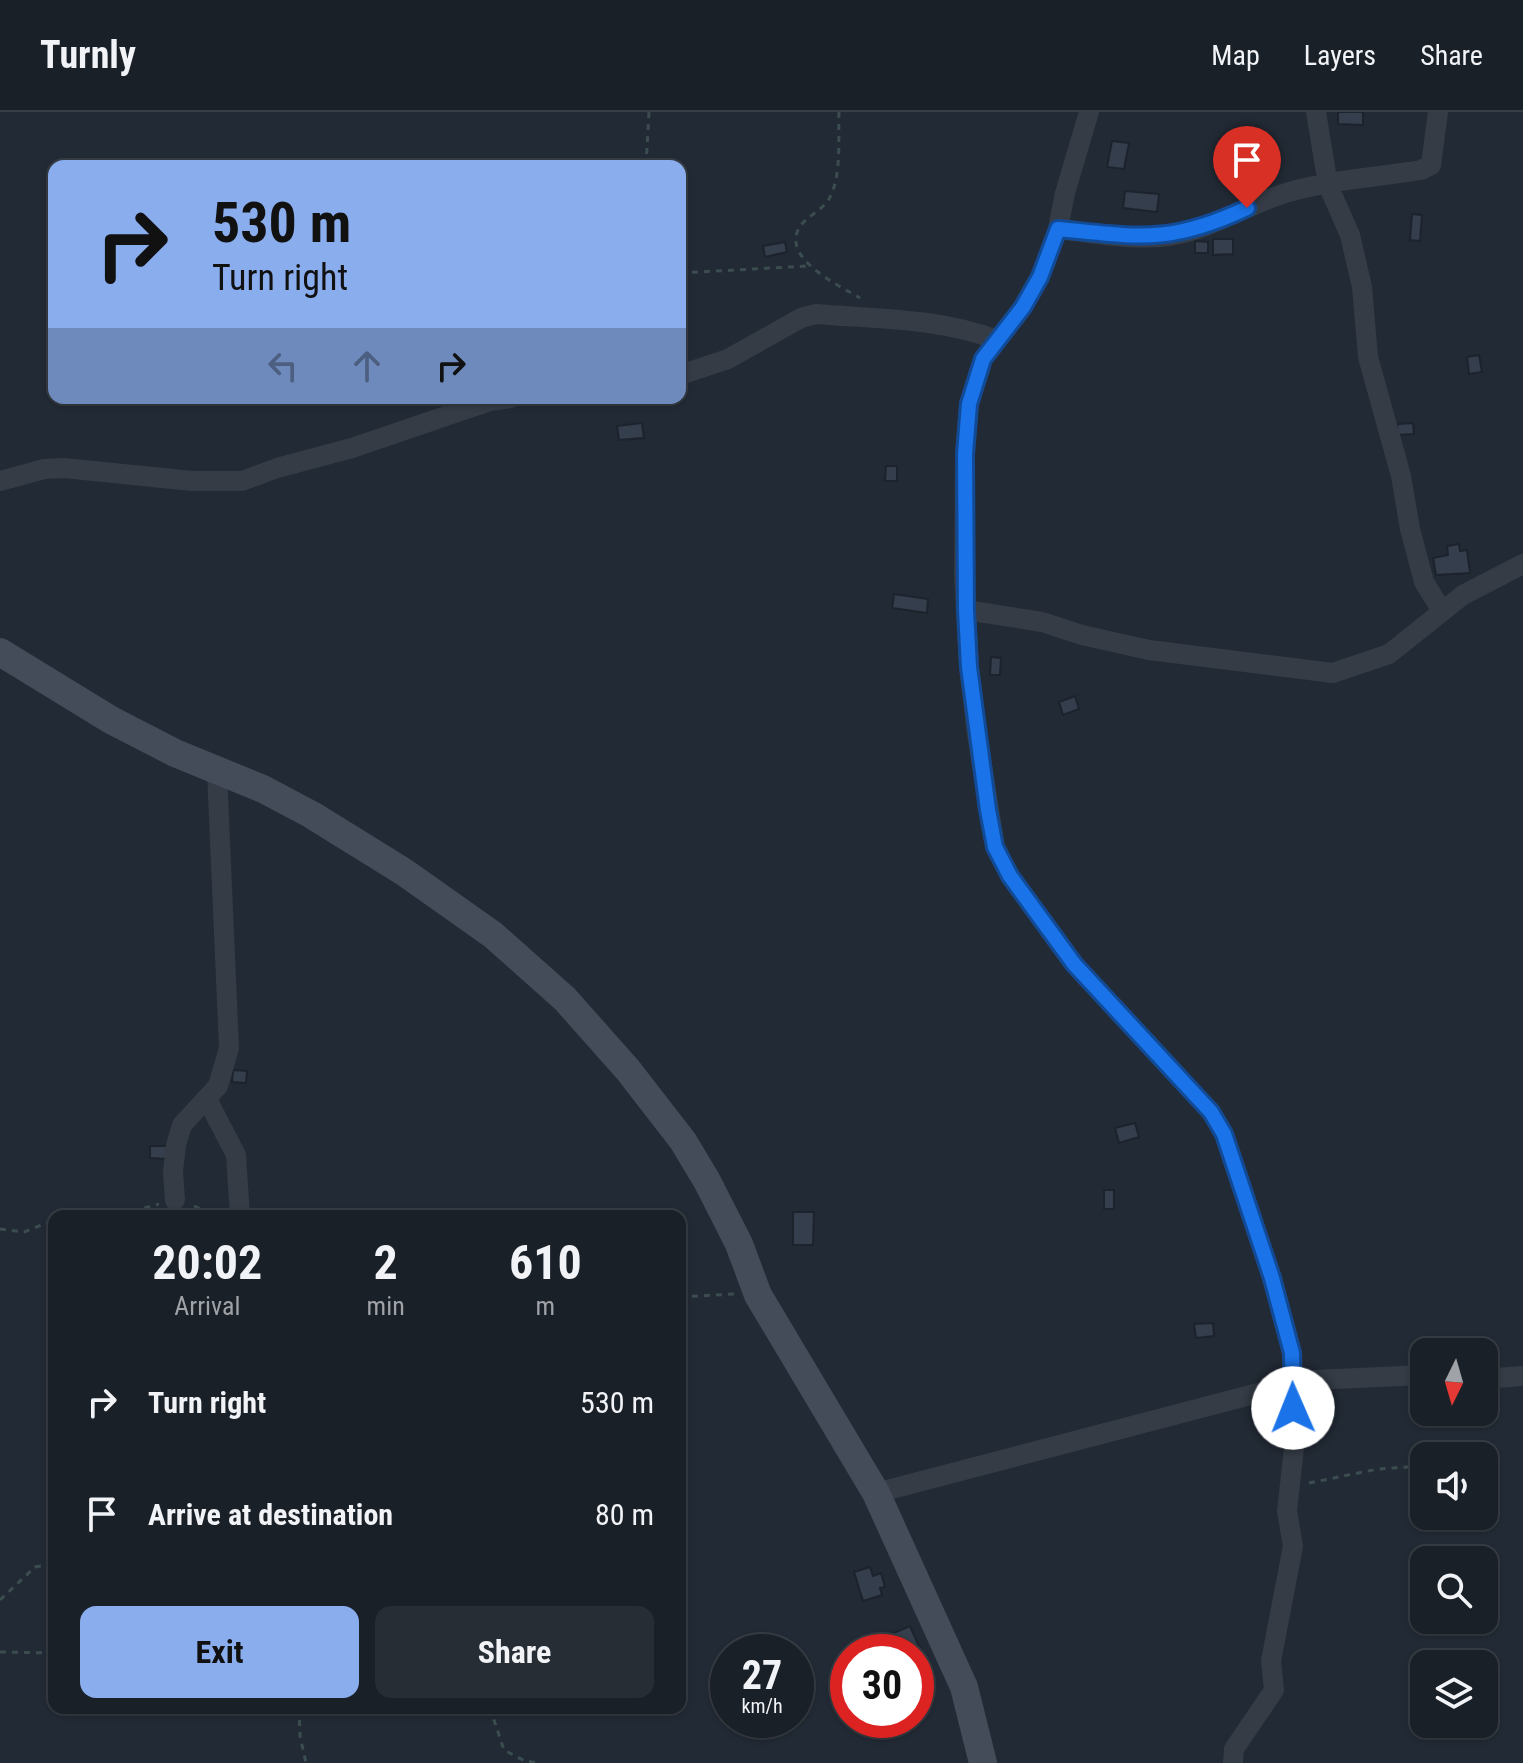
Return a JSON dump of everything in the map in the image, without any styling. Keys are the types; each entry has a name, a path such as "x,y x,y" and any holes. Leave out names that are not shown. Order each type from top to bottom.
{"street":[{"path":"1089,112 1058,229 1040,277 1023,307 983,359 969,404 965,454 966,610 977,734 995,847 1010,876 1074,964 1211,1112 1224,1134 1272,1278 1292,1353 1296,1430 1287,1511 1293,1546 1271,1661 1274,1690 1234,1749 1233,1763"},
{"path":"1316,112 1328,185 1350,235 1362,287 1368,357 1401,476 1424,582 1442,611"},
{"path":"1058,229 1150,238 1170,236 1199,229 1287,193 1427,168 1431,165 1438,112"},
{"path":"686,373 728,359 808,315 895,320 975,332 997,340"},
{"path":"0,481 44,469 64,468 192,481 242,481 481,404"},
{"path":"966,610 1042,622 1082,635 1149,650 1324,673 1351,669 1389,654 1422,631 1463,595 1523,564"},
{"path":"0,652 111,720 217,772 263,789 312,815 404,872 493,935 565,999 628,1070 683,1141 739,1244 758,1295 876,1493 964,1687 983,1763"},
{"path":"175,1200 173,1172 182,1125 218,1086 229,1048 217,772"},
{"path":"207,1099 236,1155 240,1210"},
{"path":"876,1493 1277,1388 1292,1381 1410,1376"},
{"path":"1498,1378 1523,1376"}],"path":[{"path":"646,160 649,112"},
{"path":"839,112 834,179 829,198 803,222 796,236 798,249 808,266 895,320"},
{"path":"686,273 808,266"},
{"path":"138,1210 175,1200 201,1210"},
{"path":"0,1229 24,1232 48,1222"},
{"path":"686,1297 758,1295"},
{"path":"1290,1488 1378,1469 1410,1467"},
{"path":"0,1600 35,1567 48,1565"},
{"path":"0,1652 48,1653"},
{"path":"299,1714 306,1763"},
{"path":"492,1714 504,1750 525,1761 539,1763"}],"building":[{"path":"1338,112 1363,112 1363,125 1338,124"},
{"path":"1112,141 1129,143 1124,169 1107,167"},
{"path":"1125,191 1159,194 1157,212 1123,208"},
{"path":"1412,214 1422,215 1420,241 1410,240"},
{"path":"1213,239 1233,239 1233,254 1213,255"},
{"path":"1195,241 1208,242 1208,253 1195,253"},
{"path":"785,242 787,252 765,257 763,246"},
{"path":"1479,355 1482,372 1469,374 1467,357"},
{"path":"642,423 644,438 619,440 617,426"},
{"path":"1413,423 1414,434 1398,435 1397,424"},
{"path":"886,466 897,466 897,481 885,481"},
{"path":"1459,544 1460,551 1467,550 1470,573 1436,575 1433,558 1448,555 1447,546"},
{"path":"894,594 928,599 927,613 892,608"},
{"path":"991,657 1001,658 1000,675 990,675"},
{"path":"1075,696 1079,709 1063,715 1059,702"},
{"path":"233,1070 247,1071 246,1083 232,1082"},
{"path":"1135,1123 1139,1137 1119,1143 1115,1128"},
{"path":"150,1146 167,1146 166,1159 150,1158"},
{"path":"1104,1190 1114,1190 1114,1209 1104,1209"},
{"path":"793,1212 814,1212 813,1245 793,1245"},
{"path":"1213,1323 1214,1336 1196,1338 1194,1324"},
{"path":"870,1567 873,1576 881,1573 885,1587 880,1588 882,1595 863,1601 854,1572"},
{"path":"910,1626 914,1634 891,1634"}],"route":[{"path":"1247,208 1199,229 1170,236 1150,238 1058,229 1040,277 1023,307 983,359 973,383 965,454 967,519 964,575 969,667 995,847 1010,876 1074,964 1211,1112 1224,1134 1272,1278 1292,1353 1293,1408"}]}
